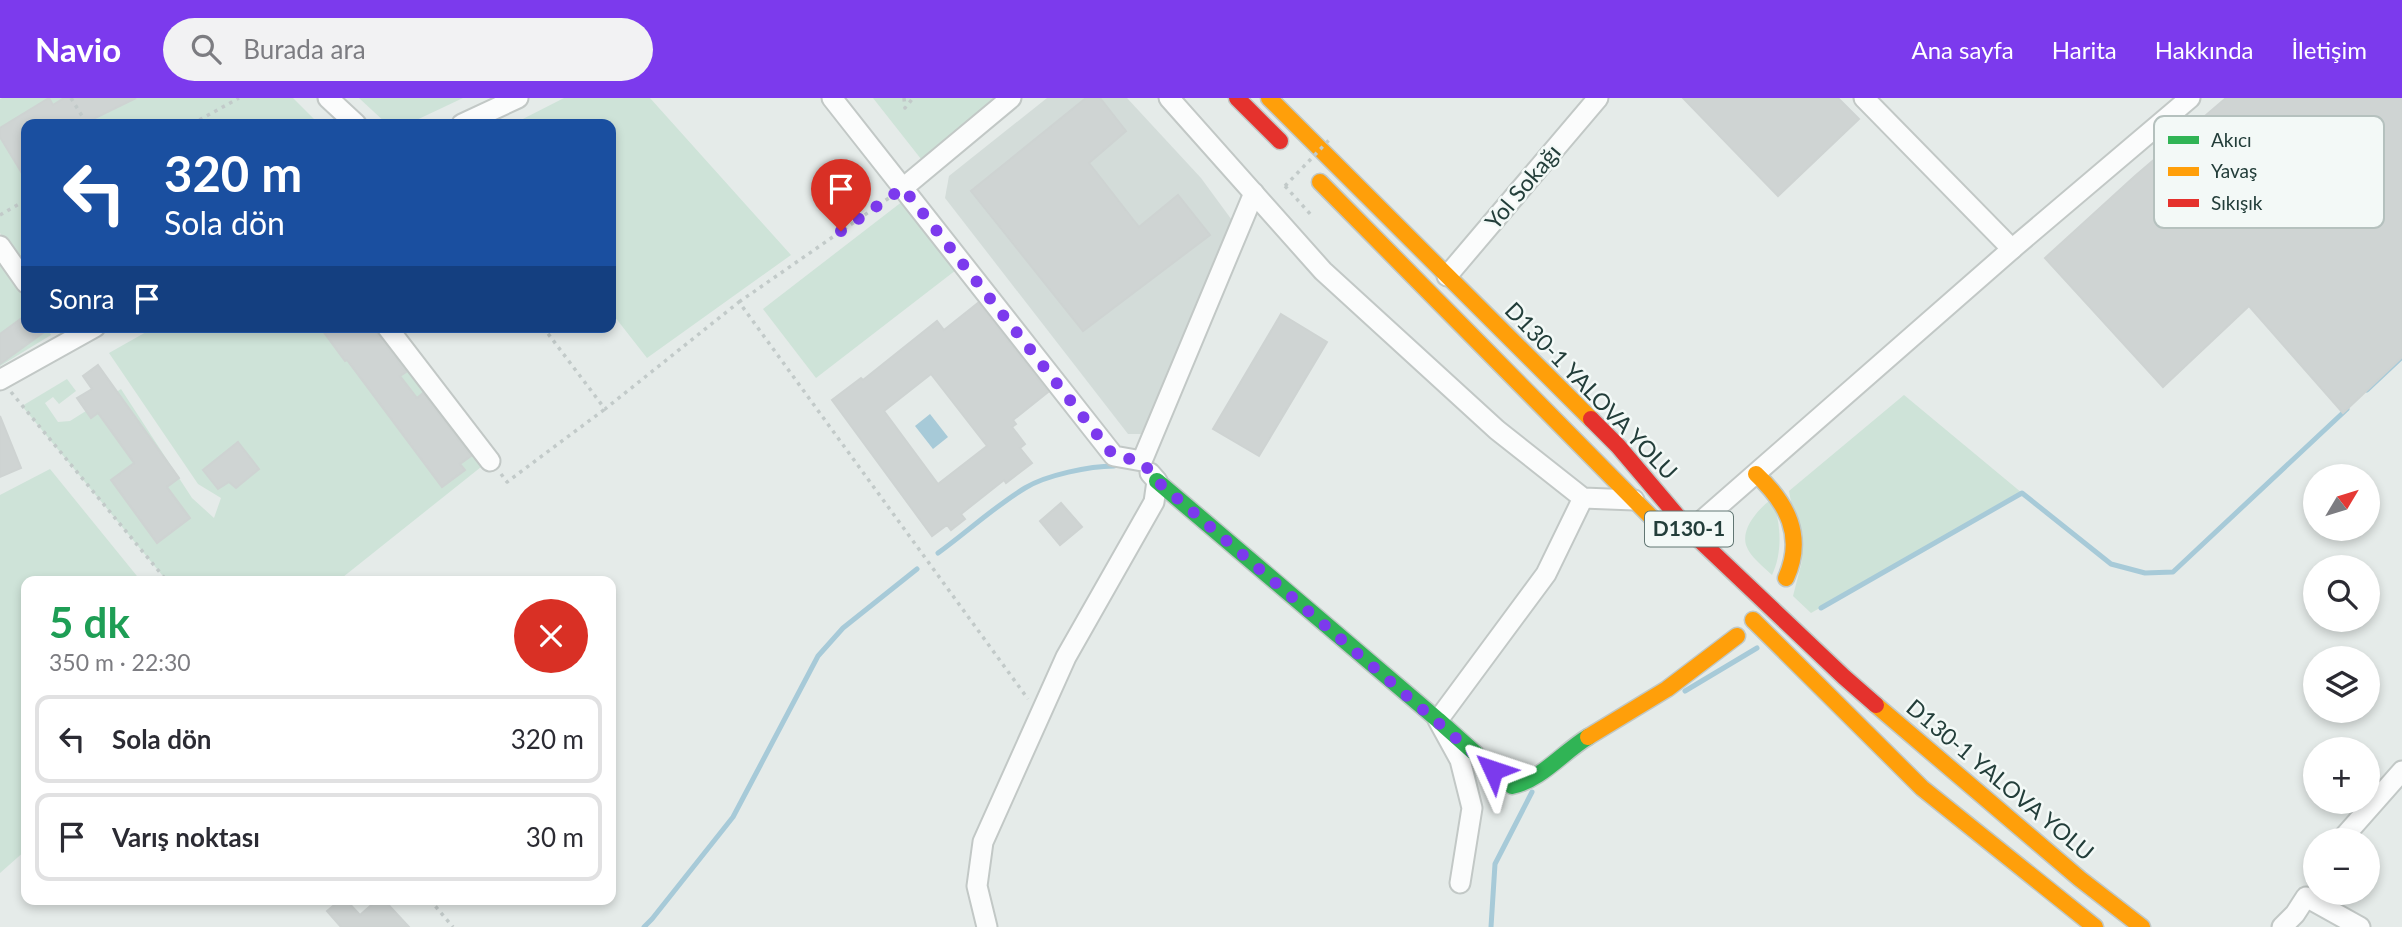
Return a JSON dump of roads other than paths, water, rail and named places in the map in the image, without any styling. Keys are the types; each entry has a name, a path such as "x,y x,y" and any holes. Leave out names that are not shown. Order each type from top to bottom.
{"main road":[{"path":"1237,98 1294,155"},
{"name":"D130-1 YALOVA YOLU","path":"1269,98 1618,446 1690,531 1844,677 2080,878 2142,927"},
{"name":"D130-1","path":"1313,174 1672,538"},
{"path":"1756,474 1778,497 1793,531 1791,571 1786,578"},
{"path":"1157,481 1512,786 1527,783 1571,747 1667,689 1737,636"},
{"path":"1737,604 1922,788 2095,927"}],"street":[{"path":"328,98 351,119"},
{"path":"473,119 519,98"},
{"path":"832,98 1114,456 1142,461 1157,481 1154,502 1066,657 983,842 977,886 987,927"},
{"path":"903,188 1011,98"},
{"path":"1169,98 1323,271 1497,430 1583,498 1634,500"},
{"name":"Yol Sokağı","path":"1447,276 1598,98"},
{"path":"1864,98 2012,249"},
{"path":"2169,116 2190,98"},
{"path":"1690,531 2154,129"},
{"path":"1142,461 1254,193"},
{"path":"0,246 21,276"},
{"path":"392,333 490,461"},
{"path":"0,380 63,335"},
{"path":"1460,883 1472,808 1460,760 1438,720 1546,574 1583,498"},
{"path":"2352,828 2402,771"},
{"path":"2283,927 2303,901"},
{"path":"2332,905 2360,927"}],"water":[{"path":"930,414 948,437 933,449 915,426"}],"waterway":[{"path":"2367,390 2402,357"},
{"path":"1821,608 2022,493 2111,564 2145,573 2173,572 2347,409"},
{"path":"938,553 1003,503 1034,483 1068,472 1114,466"},
{"path":"644,927 733,817 818,656 843,628 917,569"},
{"path":"1685,691 1757,648"},
{"path":"1491,927 1495,864 1532,792"}]}
